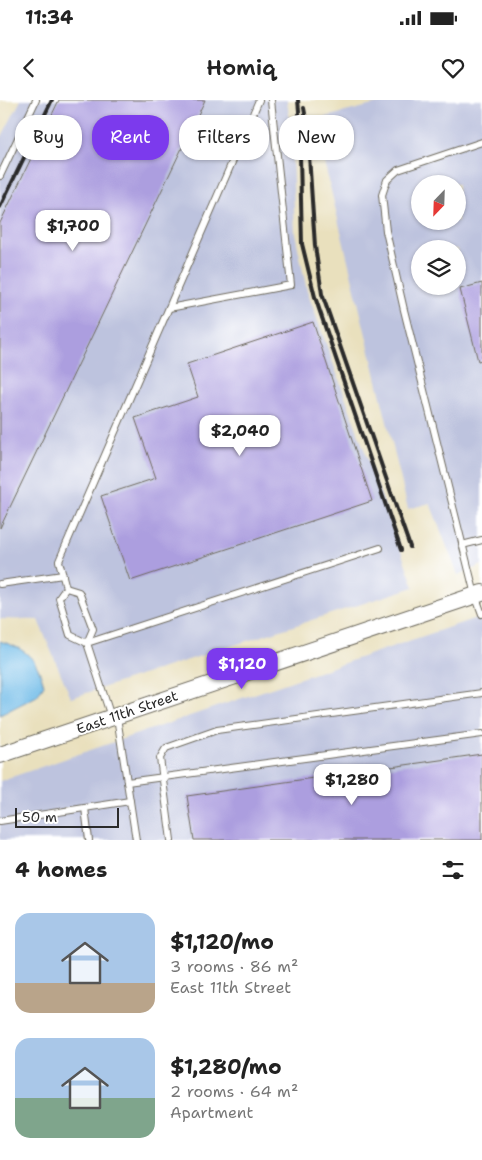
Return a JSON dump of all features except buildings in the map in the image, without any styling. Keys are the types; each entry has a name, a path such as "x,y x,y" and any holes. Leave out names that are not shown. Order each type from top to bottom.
{"street":[{"name":"East 11th Street","path":"0,755 478,594"}],"lane":[{"path":"0,176 36,100"},
{"path":"259,100 59,561 66,588 59,598 70,635 87,643 380,548"},
{"path":"169,308 291,285 271,100"},
{"path":"482,142 398,170 387,180 382,195 386,231 404,310 462,544 478,594 482,614"},
{"path":"462,544 482,540"},
{"path":"0,584 63,575"},
{"path":"66,588 79,592 93,629 87,643 114,717 136,840"},
{"path":"171,840 160,758 166,748 217,730 482,693"},
{"path":"127,782 482,734"},
{"path":"0,821 130,801"},
{"path":"86,808 89,840"}],"shaded area":[{"path":"21,100 287,100 289,115 279,115 279,160 292,160 295,233 307,291 414,587 71,698 38,620 0,619 0,140"},
{"path":"392,100 482,100 482,565 458,575 430,503 408,509 324,160 354,160 354,115 334,115"},
{"path":"482,616 482,840 0,840 0,781"}],"water":[{"path":"0,641 24,651 34,661 44,685 37,696 0,715"}],"railway":[{"path":"0,207 52,100"},
{"path":"298,100 302,244 315,297 401,550"},
{"path":"304,108 307,125 315,246 322,294 410,547"}]}
